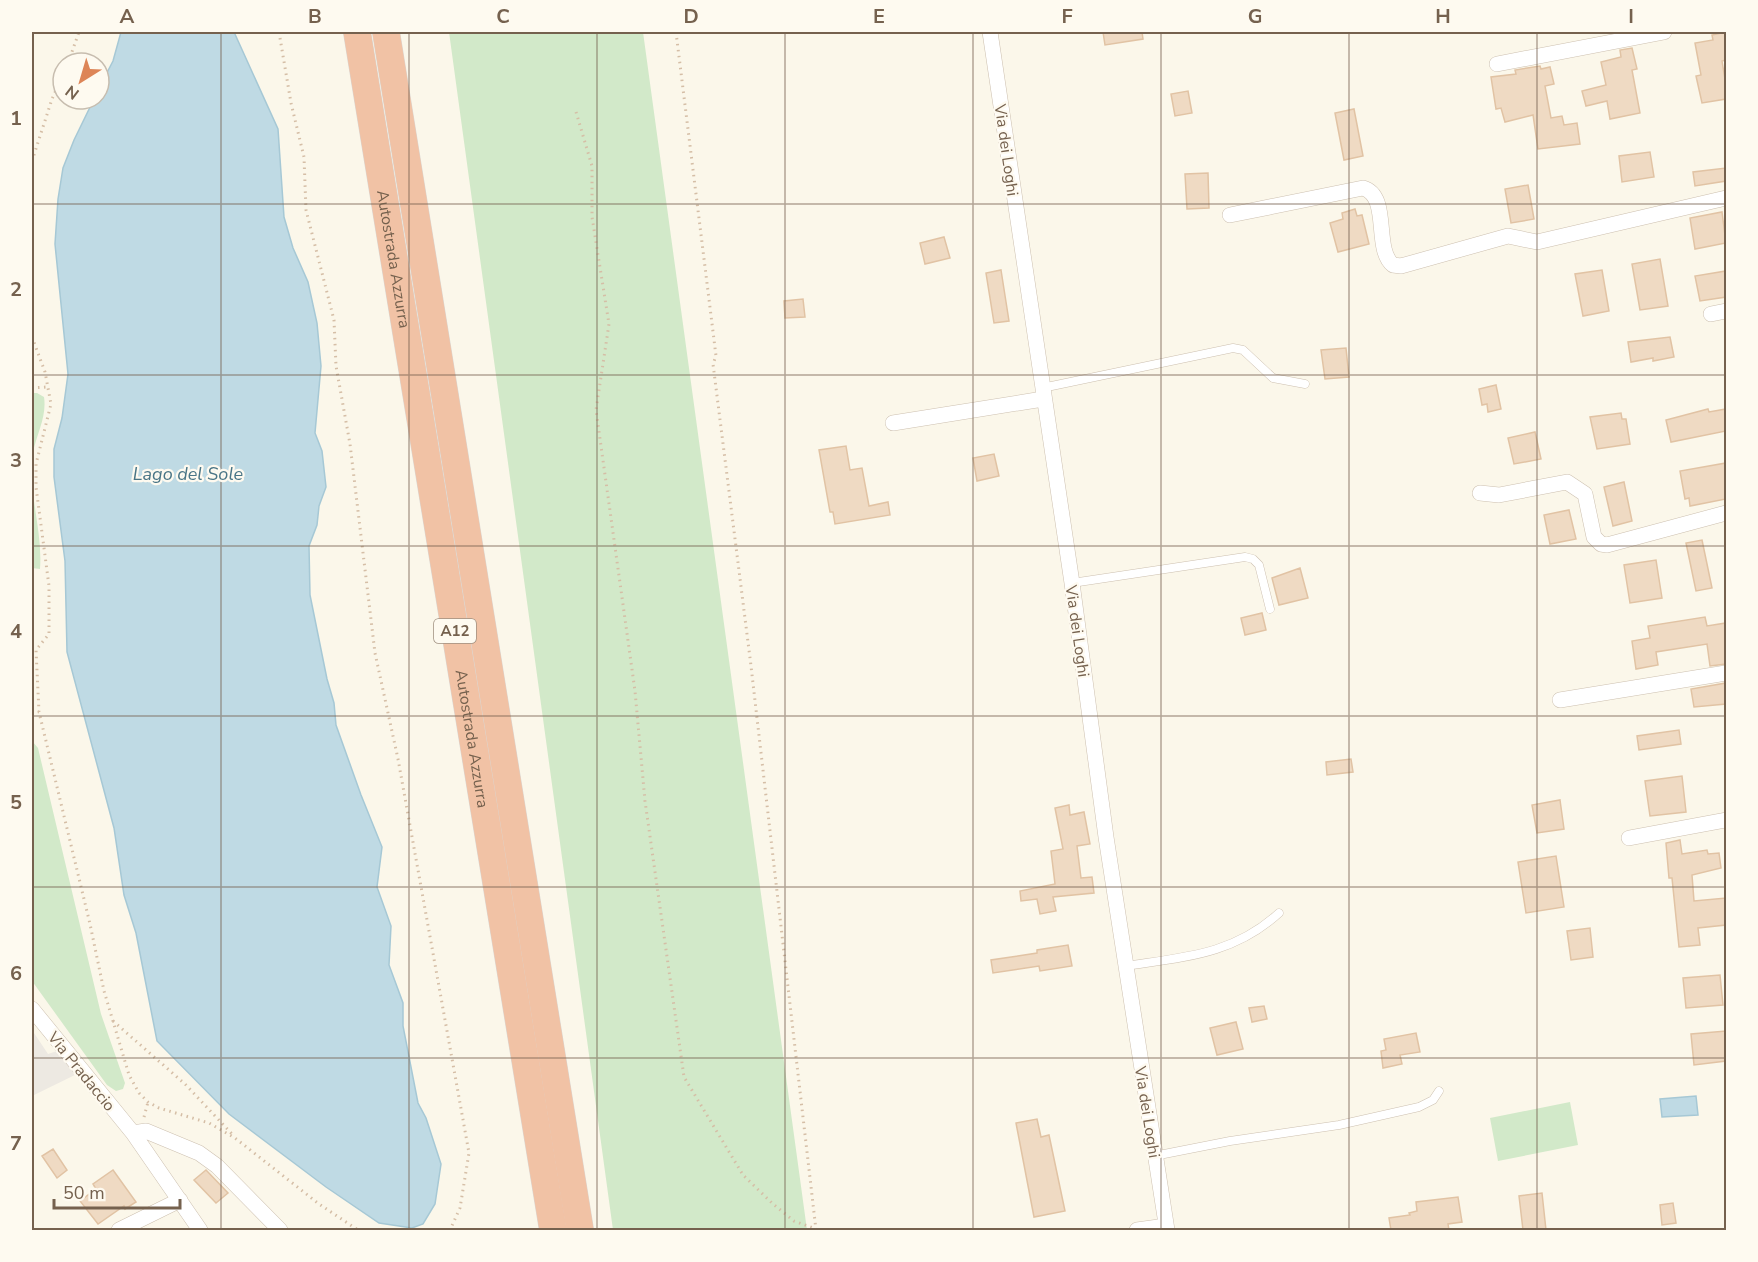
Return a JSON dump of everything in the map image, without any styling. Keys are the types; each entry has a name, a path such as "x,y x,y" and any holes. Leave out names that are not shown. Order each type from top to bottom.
{"highway":[{"name":"Autostrada Azzurra","path":"357,32 553,1230"},
{"name":"Autostrada Azzurra","path":"386,32 580,1230"}],"street":[{"name":"Via dei Loghi","path":"990,32 1042,394 1072,583 1125,966 1166,1228"},
{"path":"1497,64 1664,32"},
{"path":"1230,215 1363,188 1372,192 1377,201 1388,260 1394,265 1401,266 1508,236 1537,242 1726,198"},
{"path":"893,423 1042,394"},
{"path":"1480,493 1499,495 1567,482 1585,494 1594,537 1601,544 1726,513"},
{"path":"1560,700 1726,673"},
{"path":"1629,838 1726,820"},
{"name":"Via Pradaccio","path":"32,1009 133,1133 200,1230"},
{"path":"133,1133 146,1131 199,1153 217,1166 280,1230"},
{"path":"119,1230 180,1200"},
{"path":"1137,1230 1166,1228"}],"lane":[{"path":"1042,394 1233,348 1243,350 1273,378 1305,384"},
{"path":"1072,583 1245,557 1253,559 1259,565 1270,609"},
{"path":"1125,966 1226,948 1265,927 1279,914"},
{"path":"1154,1156 1230,1141 1339,1125 1419,1107 1433,1100 1439,1091"}],"path":[{"path":"72,51 79,32"},
{"path":"279,32 291,103 304,157 306,210 334,320 336,366 350,444 375,653 398,759 469,1153 460,1208 450,1230"},
{"path":"576,112 592,166 592,217 609,324 596,410 635,691 645,801 684,1077 743,1175 794,1221 816,1230 751,666 712,364 716,356 676,32"},
{"path":"32,161 51,102"},
{"path":"32,337 45,372 51,404 36,464 36,487 49,586 50,623 49,634 36,650 39,712 112,1021 129,1075 140,1094 148,1102 159,1108 209,1124 235,1138"},
{"path":"32,388 47,387"},
{"path":"32,711 39,712"},
{"path":"112,1021 184,1084 235,1138 319,1204 358,1230"}],"shaded area":[{"path":"32,1030 48,1054 57,1051 79,1073 32,1096"}],"green space":[{"path":"449,32 643,32 807,1230 613,1230"},
{"path":"32,393 44,397 45,404 32,463"},
{"path":"32,481 39,540 40,569 32,568"},
{"path":"32,741 38,748 101,1014 125,1083 123,1089 116,1091 107,1085 32,981"},
{"path":"1570,1102 1578,1145 1498,1161 1490,1118"}],"water":[{"name":"Lago del Sole","path":"121,32 234,32 278,129 284,217 293,248 308,282 317,323 321,366 315,433 322,451 326,487 319,506 317,525 309,546 310,595 334,703 336,725 382,847 377,887 391,926 389,965 403,1003 403,1026 418,1103 426,1118 441,1164 435,1204 423,1224 412,1228 379,1223 326,1187 229,1114 157,1041 136,933 124,895 114,828 67,652 65,561 54,477 54,449 62,418 68,374 55,244 58,199 63,168 88,111 111,111 111,65"},
{"path":"1696,1096 1698,1115 1662,1117 1660,1099"}],"building":[{"path":"1103,32 1142,32 1143,39 1105,45"},
{"path":"1726,32 1726,60 1722,61 1726,99 1702,103 1696,76 1701,75 1695,43 1713,40 1712,35"},
{"path":"1632,48 1637,69 1632,70 1640,113 1610,119 1607,101 1586,106 1582,91 1606,85 1601,62 1621,57 1620,50"},
{"path":"1540,66 1541,69 1550,67 1554,84 1545,86 1551,118 1562,116 1564,125 1577,123 1580,144 1538,149 1533,115 1505,122 1501,108 1496,109 1491,77 1516,74 1515,70"},
{"path":"1188,91 1192,113 1175,116 1171,94"},
{"path":"1354,109 1363,156 1344,160 1335,113"},
{"path":"1650,152 1654,177 1622,182 1619,156"},
{"path":"1726,168 1726,181 1695,186 1693,172"},
{"path":"1208,173 1209,208 1187,209 1185,174"},
{"path":"1528,185 1534,219 1511,223 1505,189"},
{"path":"1355,209 1357,216 1362,215 1369,244 1338,252 1330,223 1343,219 1342,213"},
{"path":"1722,212 1726,243 1695,249 1690,218"},
{"path":"944,237 950,258 925,264 920,243"},
{"path":"1660,259 1668,306 1640,310 1632,264"},
{"path":"1001,270 1009,321 994,323 986,273"},
{"path":"1602,270 1609,311 1583,316 1575,274"},
{"path":"1726,271 1726,297 1700,301 1695,276"},
{"path":"803,299 805,317 785,318 784,301"},
{"path":"1670,337 1674,357 1631,362 1628,342"},
{"path":"1346,348 1349,377 1325,379 1321,350"},
{"path":"1496,385 1501,409 1488,412 1487,404 1482,405 1479,389"},
{"path":"1708,409 1709,412 1726,409 1726,431 1671,442 1666,420"},
{"path":"1621,413 1622,419 1626,419 1630,444 1597,449 1590,417"},
{"path":"1535,432 1541,459 1514,464 1508,438"},
{"path":"846,446 850,470 862,468 869,506 888,502 890,515 835,524 833,512 830,512 819,450"},
{"path":"994,454 999,476 977,481 973,458"},
{"path":"1726,463 1726,499 1690,506 1689,498 1685,499 1680,471"},
{"path":"1624,482 1632,521 1613,526 1604,487"},
{"path":"1569,510 1576,539 1550,544 1544,515"},
{"path":"1702,540 1712,588 1696,591 1686,543"},
{"path":"1656,560 1662,598 1630,603 1624,565"},
{"path":"1300,568 1308,598 1279,605 1272,578"},
{"path":"1262,613 1266,630 1245,635 1241,618"},
{"path":"1705,617 1707,626 1726,623 1726,664 1710,666 1707,644 1656,652 1658,665 1636,669 1632,641 1650,638 1648,626"},
{"path":"1726,683 1726,704 1694,707 1691,689"},
{"path":"1679,730 1681,744 1639,750 1637,736"},
{"path":"1351,759 1353,772 1327,775 1326,762"},
{"path":"1682,776 1686,812 1650,816 1645,781"},
{"path":"1560,800 1564,829 1537,833 1532,805"},
{"path":"1069,805 1070,815 1084,812 1090,844 1077,846 1081,878 1092,877 1094,893 1053,897 1056,911 1040,914 1037,899 1021,901 1020,891 1055,884 1051,851 1063,849 1055,808"},
{"path":"1680,840 1682,854 1707,850 1708,854 1719,853 1721,868 1692,875 1694,901 1726,898 1726,925 1698,928 1700,945 1679,947 1666,843"},
{"path":"1556,856 1564,907 1526,913 1518,862"},
{"path":"1590,928 1593,957 1571,960 1567,931"},
{"path":"1068,945 1072,966 1040,971 1039,966 993,973 991,960 1037,953 1037,950"},
{"path":"1720,975 1723,1005 1686,1008 1683,978"},
{"path":"1264,1006 1267,1019 1252,1022 1249,1008"},
{"path":"1236,1022 1243,1049 1217,1055 1210,1028"},
{"path":"1726,1031 1726,1061 1694,1065 1691,1034"},
{"path":"1416,1033 1420,1052 1400,1055 1402,1064 1383,1068 1381,1051 1386,1050 1384,1039"},
{"path":"1037,1119 1041,1137 1049,1135 1065,1211 1034,1217 1016,1123"},
{"path":"53,1149 67,1170 57,1178 42,1156"},
{"path":"113,1170 136,1202 125,1209 124,1206 98,1224 80,1201 96,1189 93,1184"},
{"path":"206,1170 228,1193 216,1203 194,1180"},
{"path":"1542,1193 1546,1230 1523,1230 1519,1196"},
{"path":"1458,1197 1462,1222 1448,1224 1449,1230 1391,1230 1389,1218 1410,1215 1409,1213 1417,1211 1416,1202"},
{"path":"1673,1203 1676,1223 1662,1225 1660,1205"}]}
